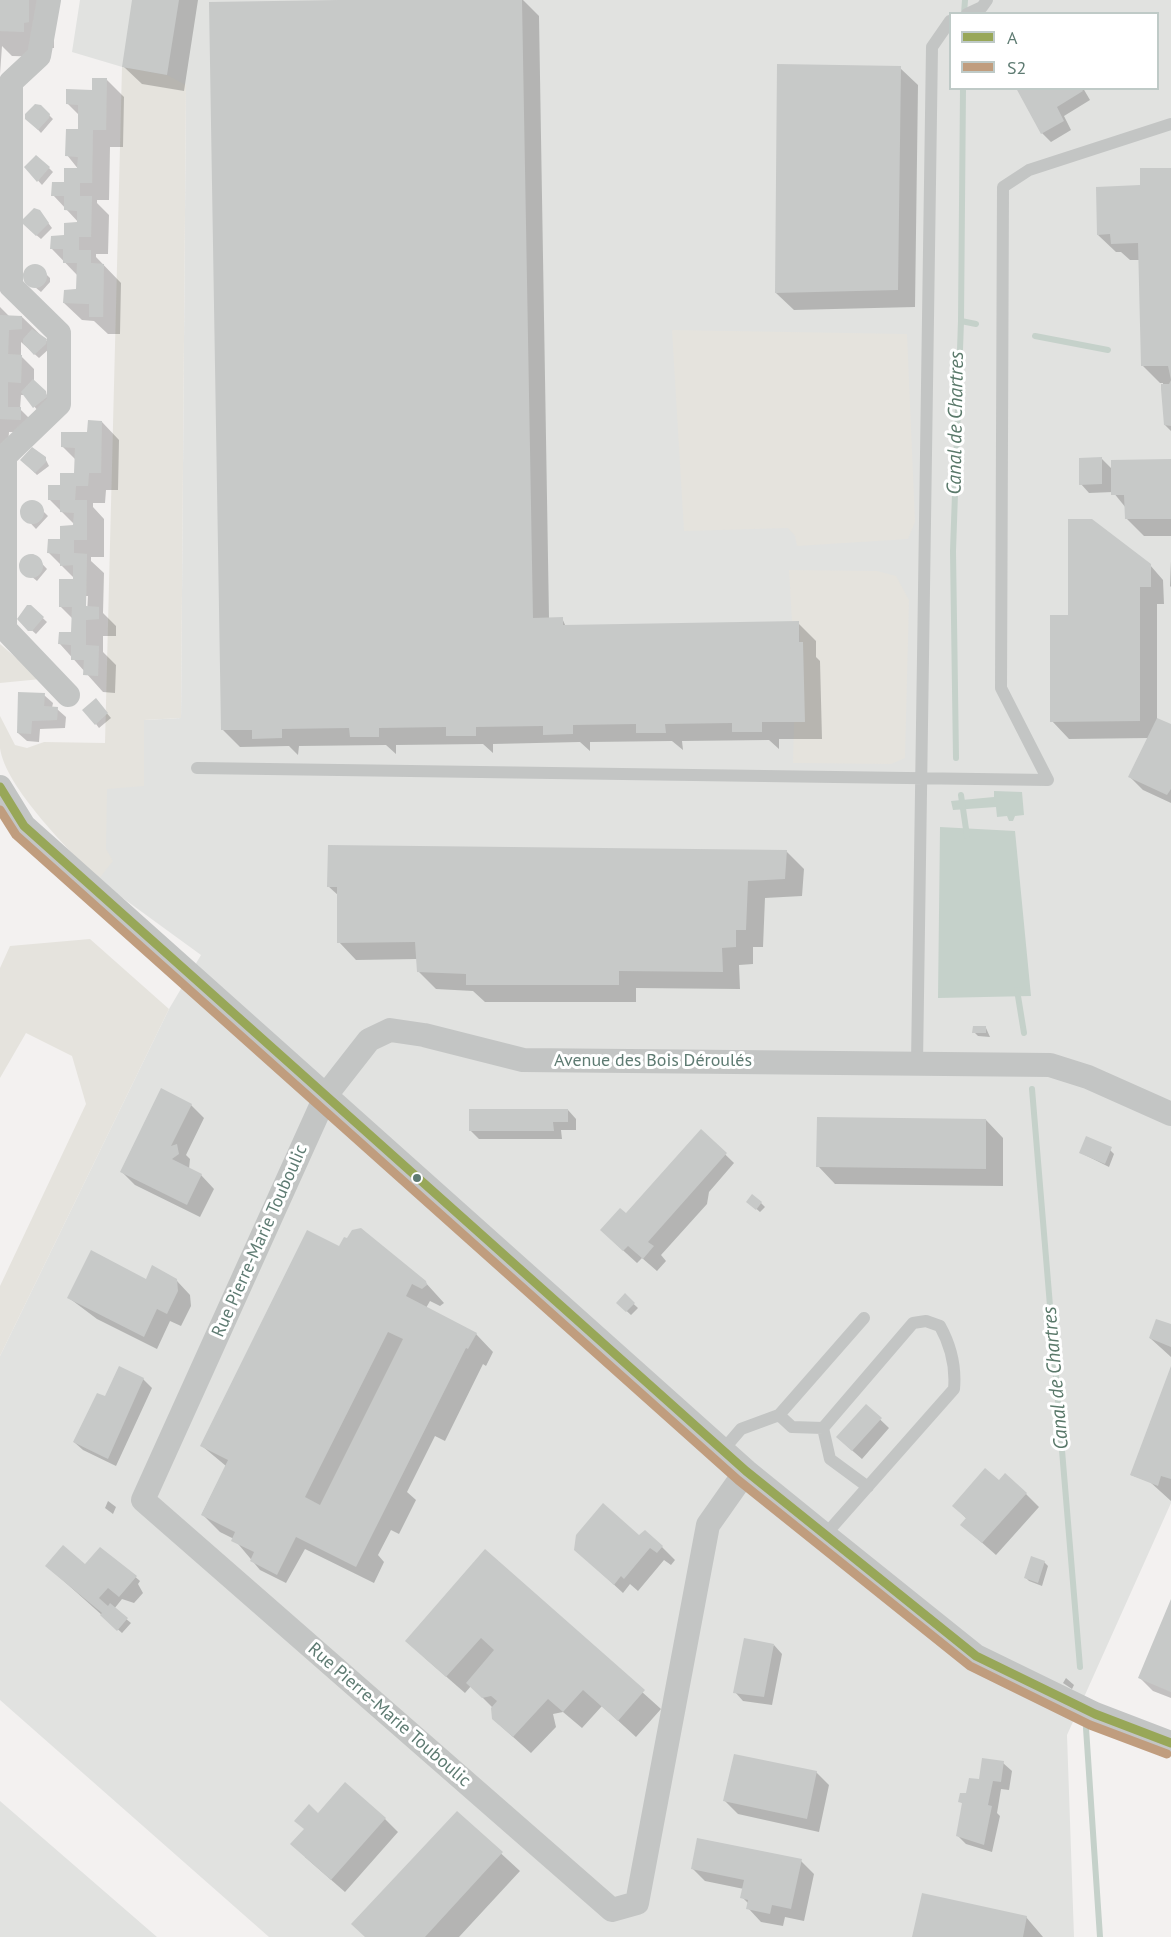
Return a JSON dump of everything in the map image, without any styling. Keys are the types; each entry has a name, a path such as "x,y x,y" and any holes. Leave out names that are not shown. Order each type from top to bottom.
{"street":[{"path":"49,0 39,57 11,82 5,197 11,286 59,333 59,404 6,456 3,539 5,629 68,695"},
{"path":"0,787 7,815 24,826 746,1471 976,1656 1095,1714 1171,1743"},
{"name":"Avenue des Bois Déroulés","path":"326,1095 369,1040 390,1030 424,1035 523,1060 1050,1065 1088,1077 1171,1114"},
{"name":"Rue Pierre-Marie Touboulic","path":"326,1095 143,1500 612,1910 637,1903 708,1526 746,1471"}],"lane":[{"path":"970,12 984,3"},
{"path":"917,1064 932,47 949,23"},
{"path":"197,768 1048,780 1001,688 1003,188 1029,170 1171,124"},
{"path":"723,1450 741,1428 779,1415 864,1318"},
{"path":"823,1428 913,1323 926,1321 940,1326 949,1342 956,1374 954,1389 825,1535"},
{"path":"779,1415 792,1427 823,1428"},
{"path":"823,1428 830,1458 868,1487"}],"shaded area":[{"path":"80,0 1171,0 1171,1503 1067,1735 1074,1937 269,1937 0,1700 0,1356 169,1009 201,955 98,880 106,849 106,789 144,720 181,718 186,86 72,52"},
{"path":"122,67 167,75 186,85 181,718 144,720 144,786 107,789 106,849 113,861 98,880 41,818 14,781 0,748 0,716 15,745 27,748 44,742 105,743"},
{"path":"672,330 907,334 915,522 908,539 797,546 795,536 788,528 684,531"},
{"path":"789,570 877,571 896,576 909,600 905,758 891,764 793,763 794,722 804,696 803,642 800,642 799,622 792,622"},
{"path":"0,644 41,679 0,683"},
{"path":"994,791 1022,792 1024,815 1015,816 1013,821 1009,821 1007,816 997,817 996,807 953,810 951,801 994,797"},
{"path":"940,827 1015,831 1031,996 938,998"},
{"path":"90,939 169,1009 0,1356 0,1286 86,1104 72,1056 26,1033 0,1078 0,968 10,946"},
{"path":"0,1801 157,1937 0,1937"}],"building":[{"path":"0,0 29,0 29,22 24,23 24,32 0,31"},
{"path":"132,0 179,0 167,75 122,67"},
{"path":"522,0 533,618 563,617 563,625 799,621 799,642 803,642 805,722 762,722 762,732 732,732 732,723 665,724 666,733 636,733 636,724 573,725 573,734 543,735 543,726 476,727 476,736 446,736 446,727 379,728 379,737 350,737 349,728 282,729 282,738 252,739 252,730 221,730 209,2"},
{"path":"777,64 901,66 898,290 775,293"},
{"path":"92,78 107,78 106,130 93,130 92,183 80,183 80,196 92,196 91,237 79,237 79,250 91,250 91,263 104,264 103,317 89,317 89,304 63,303 64,290 76,289 77,263 63,263 63,249 50,249 51,236 64,235 64,223 77,222 77,211 64,210 64,196 51,196 52,182 64,182 64,168 77,168 78,157 65,156 66,129 78,129 78,105 66,104 66,89 92,90"},
{"path":"1017,90 1082,90 1057,107 1064,121 1041,134"},
{"path":"35,104 41,105 50,114 38,130 25,119 25,114"},
{"path":"36,155 50,167 37,182 24,167"},
{"path":"1140,168 1171,168 1171,380 1168,366 1141,366 1138,243 1111,244 1110,234 1097,235 1096,187 1140,185"},
{"path":"34,208 40,210 49,223 36,236 23,224 22,220"},
{"path":"35,264 43,268 47,276 43,284 35,288 27,284 23,276 27,268"},
{"path":"0,315 22,316 22,329 9,330 8,354 22,355 21,383 8,382 8,407 21,407 21,420 0,419"},
{"path":"32,329 47,339 46,344 34,355 23,343 23,339"},
{"path":"33,379 46,391 47,397 33,408 21,392"},
{"path":"1171,380 1171,426 1164,425 1161,384 1169,384"},
{"path":"88,420 102,421 101,473 89,473 88,486 76,486 75,500 87,500 87,540 74,540 74,553 87,554 86,606 99,607 99,619 86,620 86,645 99,646 98,676 83,675 84,660 71,660 71,645 58,644 59,632 71,632 72,607 59,607 59,579 73,579 73,565 60,566 60,554 47,553 48,539 60,539 60,526 73,525 74,513 60,512 60,500 48,500 48,485 60,485 60,473 74,473 75,448 61,447 61,432 87,432"},
{"path":"32,447 46,457 46,462 35,473 20,460"},
{"path":"1102,457 1102,484 1079,485 1079,458"},
{"path":"1171,459 1171,519 1125,519 1124,495 1111,495 1111,460"},
{"path":"32,500 40,504 44,512 40,520 32,524 24,520 20,512 24,504"},
{"path":"1068,519 1092,519 1151,564 1151,587 1140,587 1140,721 1050,722 1050,615 1068,615"},
{"path":"31,554 36,555 42,561 42,571 36,577 31,578 26,577 20,571 19,566 20,561 26,555"},
{"path":"27,605 31,605 44,617 32,631 28,631 17,619"},
{"path":"18,692 45,693 44,706 58,707 57,720 32,721 31,734 17,733"},
{"path":"96,698 108,713 95,725 82,710"},
{"path":"1157,718 1171,724 1171,789 1167,795 1128,777"},
{"path":"328,845 787,850 785,879 748,881 746,930 736,930 736,947 722,948 723,972 619,971 619,985 466,985 466,974 417,972 415,942 337,943 337,887 327,887"},
{"path":"973,1026 986,1026 986,1033 972,1033"},
{"path":"161,1088 192,1104 171,1146 177,1144 179,1154 172,1159 202,1174 187,1205 120,1172"},
{"path":"469,1109 568,1109 568,1122 553,1122 554,1131 469,1131"},
{"path":"817,1117 986,1119 986,1169 816,1167"},
{"path":"701,1129 727,1153 648,1242 654,1246 643,1259 628,1246 623,1251 600,1230 620,1208 626,1213"},
{"path":"1086,1136 1112,1147 1105,1164 1079,1153"},
{"path":"752,1194 762,1202 756,1210 746,1202"},
{"path":"361,1228 426,1281 427,1285 422,1289 412,1284 406,1296 477,1333 468,1349 466,1348 356,1567 296,1537 277,1575 250,1561 254,1552 231,1541 235,1532 201,1515 228,1460 200,1446 307,1230 339,1246 352,1230","holes":["388,1332 403,1339 320,1505 305,1497"]},
{"path":"91,1250 146,1279 152,1265 177,1279 178,1291 167,1314 157,1309 144,1337 67,1298"},
{"path":"625,1293 635,1303 626,1312 616,1303"},
{"path":"1156,1319 1171,1324 1171,1347 1149,1338"},
{"path":"119,1366 144,1378 108,1459 73,1442 97,1393 105,1396"},
{"path":"1171,1366 1171,1479 1161,1476 1158,1486 1130,1475"},
{"path":"866,1404 882,1418 852,1451 836,1437"},
{"path":"985,1468 999,1480 1005,1473 1027,1493 982,1543 960,1525 966,1518 952,1506"},
{"path":"603,1503 639,1535 645,1530 663,1546 657,1553 650,1548 624,1579 621,1576 614,1585 574,1550 576,1535"},
{"path":"63,1545 85,1564 100,1547 137,1576 119,1597 108,1588 99,1598 108,1606 110,1603 128,1618 117,1631 100,1615 102,1613 45,1566"},
{"path":"485,1549 645,1690 618,1721 583,1690 563,1712 548,1699 513,1737 492,1719 491,1708 497,1701 491,1696 482,1698 466,1683 494,1650 481,1638 446,1677 405,1641"},
{"path":"1031,1556 1045,1561 1038,1583 1024,1578"},
{"path":"1171,1599 1171,1692 1138,1678"},
{"path":"744,1638 774,1644 764,1697 733,1693"},
{"path":"734,1754 817,1771 807,1819 723,1801"},
{"path":"982,1758 1004,1761 1001,1782 993,1781 988,1805 992,1806 984,1845 956,1836 962,1803 958,1802 960,1793 966,1793 969,1778 979,1779"},
{"path":"345,1782 386,1818 331,1880 290,1844 304,1829 294,1821 309,1804 318,1813"},
{"path":"457,1811 503,1852 425,1937 365,1937 351,1924"},
{"path":"697,1838 802,1859 791,1909 772,1905 770,1914 746,1909 748,1900 740,1898 744,1880 691,1869"},
{"path":"922,1893 1027,1916 1023,1937 912,1937"}],"waterway":[{"name":"Canal de Chartres","path":"964,12 965,0"},
{"name":"Canal de Chartres","path":"956,758 953,551 961,321 963,90"},
{"path":"961,321 976,324"},
{"path":"1035,336 1108,350"},
{"name":"Canal de Chartres","path":"961,795 967,836"},
{"name":"Canal de Chartres","path":"1017,990 1024,1033"},
{"name":"Canal de Chartres","path":"1032,1089 1080,1667"},
{"name":"Canal de Chartres","path":"1086,1728 1100,1937"}],"transit line":[{"name":"A","path":"0,787 24,826 746,1471 976,1656 1095,1714 1171,1743"},
{"name":"S2","path":"0,810 16,835 738,1480 970,1666 1090,1725 1167,1754"}]}
